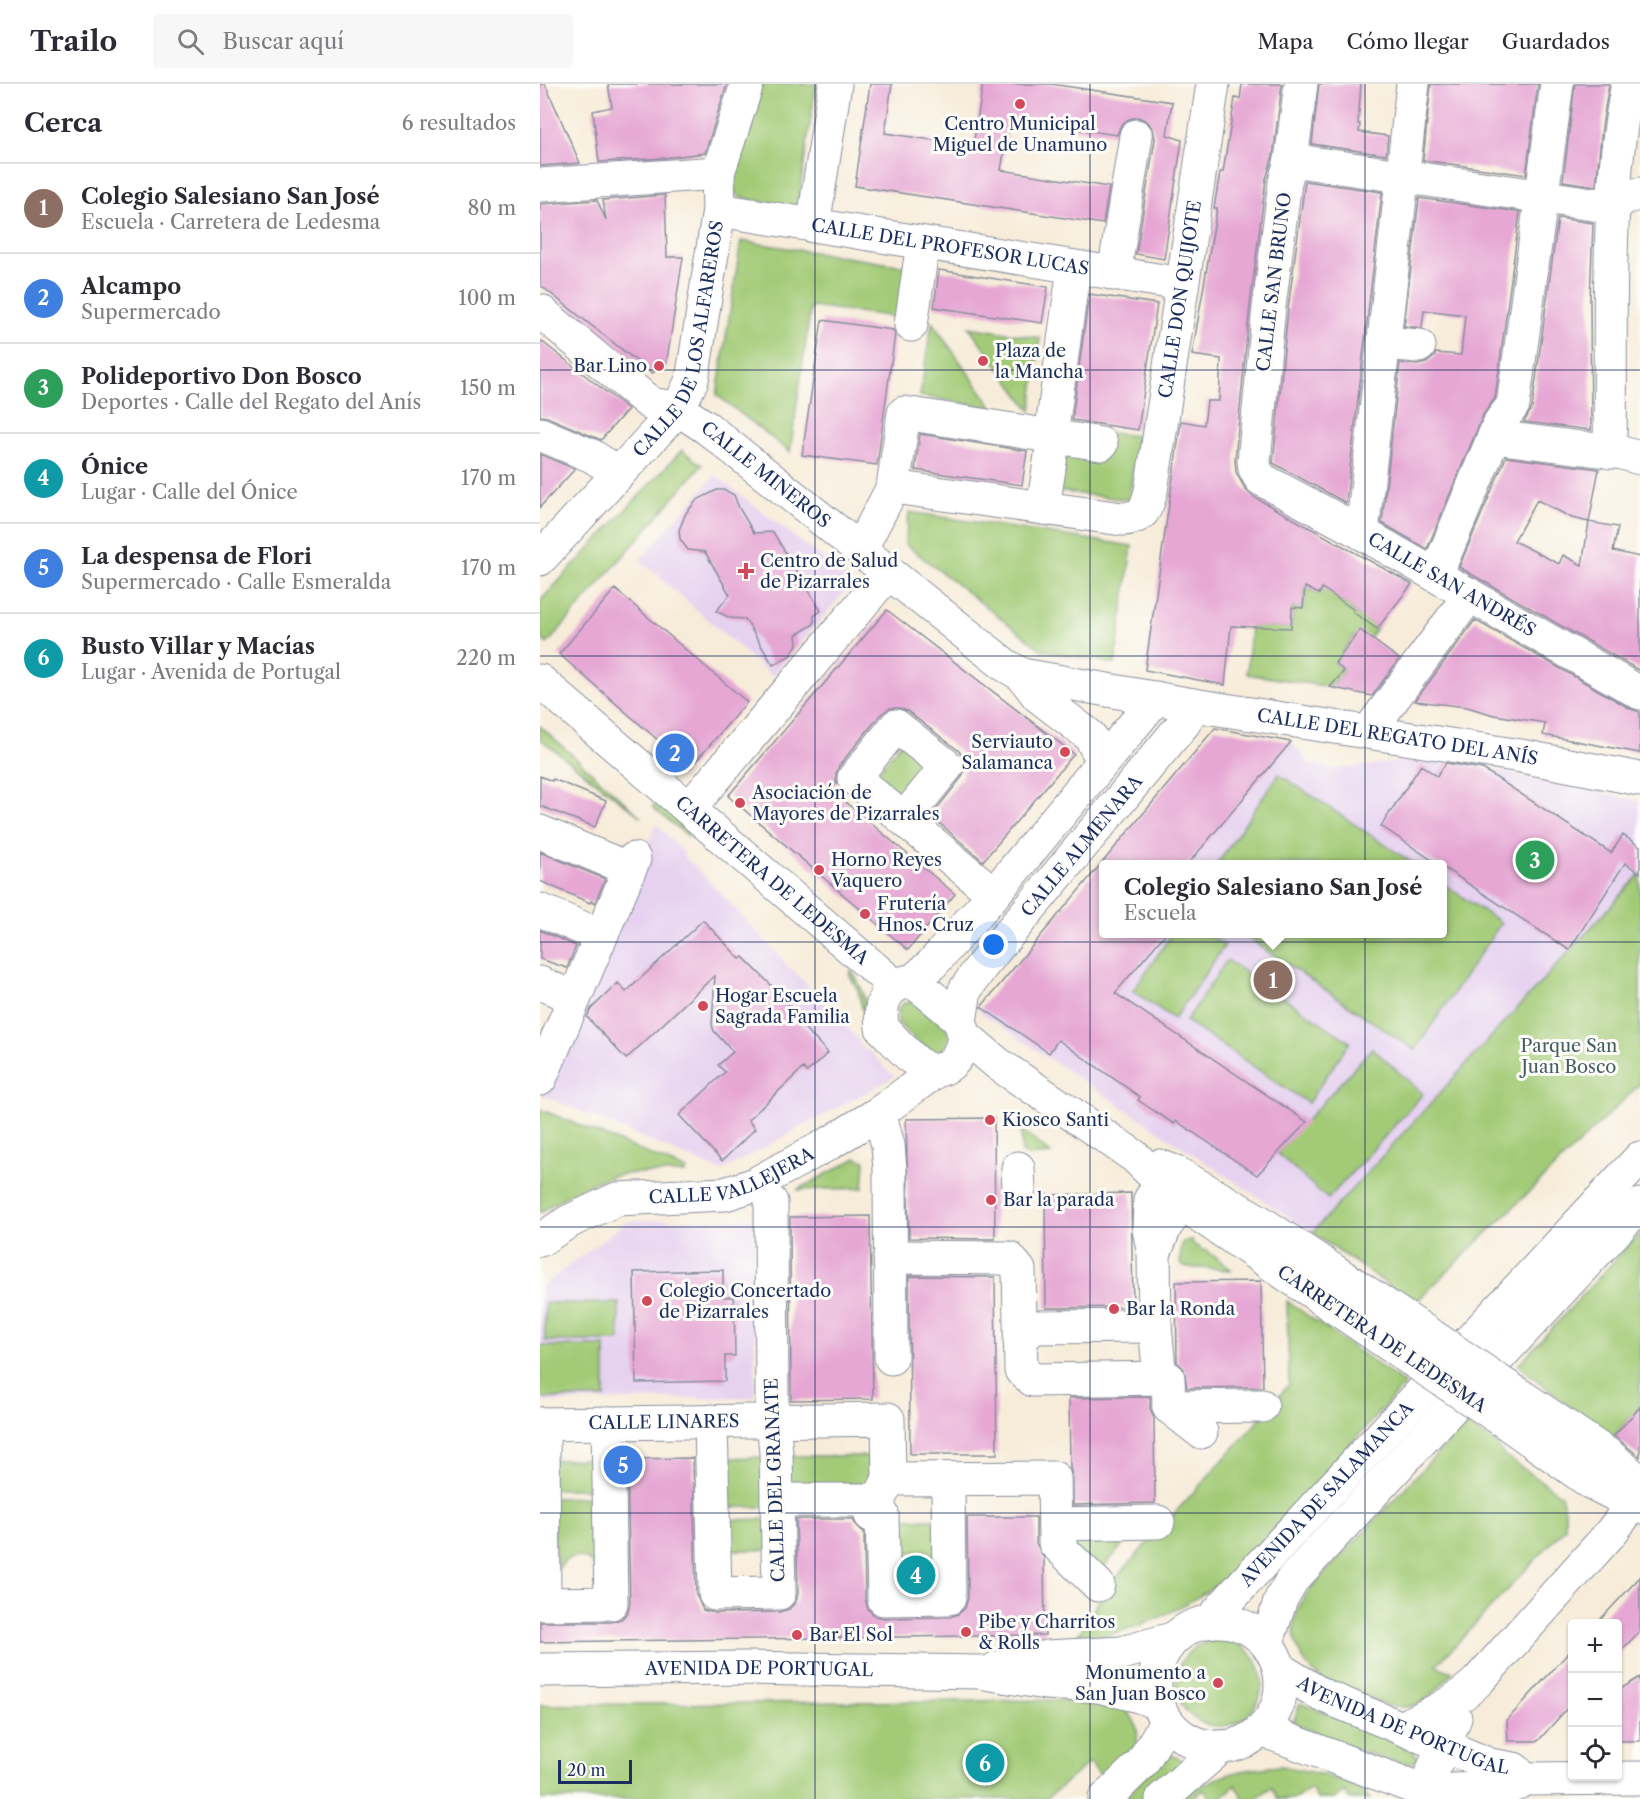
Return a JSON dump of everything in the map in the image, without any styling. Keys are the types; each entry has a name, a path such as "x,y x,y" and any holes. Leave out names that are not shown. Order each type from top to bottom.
{"main road":[{"name":"CALLE DE LOS ALFAREROS","path":"540,558 678,410 692,380 719,210 718,173 747,84"},
{"path":"813,226 835,84"},
{"name":"CALLE DON QUIJOTE","path":"1043,508 1133,519 1143,513 1147,506 1213,84"},
{"name":"CALLE SAN BRUNO","path":"1261,479 1255,469 1254,461 1269,307 1301,84"},
{"path":"1362,533 1413,84"},
{"path":"1436,575 1500,422 1513,405 1557,84"},
{"path":"1494,437 1625,455 1626,200 1621,122 1628,84"},
{"path":"1114,274 1136,136"},
{"path":"1291,160 1542,197 1626,200"},
{"path":"540,185 718,173"},
{"name":"CALLE DEL PROFESOR LUCAS","path":"719,210 1182,284"},
{"path":"911,325 923,243"},
{"path":"893,486 1043,508 1074,267"},
{"name":"CALLE MINEROS","path":"540,311 651,404 678,410 707,428 1005,665 1022,675 1156,698"},
{"path":"1383,343 1419,346"},
{"path":"860,550 893,486 904,413 1053,429 1101,444"},
{"path":"540,434 592,456 619,473"},
{"name":"CALLE SAN ANDRÉS","path":"1261,479 1362,533 1640,693"},
{"path":"689,809 888,573"},
{"path":"1369,731 1470,595"},
{"name":"CALLE MINEROS","path":"1022,675 1038,696 1090,736 1103,761"},
{"name":"CARRETERA DE LEDESMA","path":"540,681 689,809 904,984 942,1055 998,1064 1134,1156 1173,1186 1516,1411 1590,1482 1637,1493"},
{"name":"CALLE DEL REGATO DEL ANÍS","path":"1156,698 1521,756 1640,779"},
{"name":"CALLE ALMENARA","path":"1156,698 994,894 932,964 885,997 881,1007 882,1028 942,1055 965,990 981,967 1184,723 1194,705"},
{"name":"CALLE ALMENARA","path":"904,819 994,894"},
{"path":"540,832 631,864 574,998 542,1066"},
{"path":"540,910 601,936"},
{"path":"540,983 574,998"},
{"name":"CALLE VALLEJERA","path":"540,1240 568,1222 617,1199 725,1194 753,1185 879,1113 942,1055"},
{"path":"879,1113 888,1145 891,1358"},
{"name":"AVENIDA DE SALAMANCA","path":"1211,1620 1252,1573 1640,1158"},
{"path":"1173,1186 1150,1200 1149,1229 1154,1254 1155,1326 1164,1393 1201,1432"},
{"name":"CALLE DEL GRANATE","path":"711,1421 715,1594 779,1593 777,1453 772,1421 771,1202"},
{"name":"AVENIDA DE SALAMANCA","path":"1274,1656 1281,1599 1292,1580 1640,1205"},
{"path":"890,1257 1009,1258 1019,1270 1024,1324 1021,1371 1033,1380 1263,1406"},
{"path":"1024,1324 1155,1326"},
{"name":"CALLE LINARES","path":"542,1424 888,1419 889,1479"},
{"path":"542,1424 544,1604 611,1603 608,1423"},
{"path":"871,1515 889,1479 1054,1478 1055,1543 1098,1585"},
{"path":"871,1515 882,1514 884,1599 949,1598 948,1479"},
{"path":"1401,1728 1468,1690 1609,1535 1637,1493"},
{"path":"777,1500 872,1500 871,1515"},
{"path":"1055,1524 1158,1522"},
{"path":"1211,1620 1242,1624 1274,1656 1282,1686 1279,1702 1272,1717 1262,1730 1236,1744 1221,1747 1206,1746 1191,1741 1178,1732 1162,1712 1155,1686 1156,1669 1162,1653 1172,1640 1190,1626 1211,1620"},
{"name":"AVENIDA DE PORTUGAL","path":"979,1672 1047,1657 1122,1653 1172,1640"},
{"name":"AVENIDA DE PORTUGAL","path":"1274,1656 1322,1695 1490,1764 1514,1769 1526,1779"},
{"name":"AVENIDA DE PORTUGAL","path":"540,1670 746,1668 979,1672 1046,1683 1098,1686 1139,1696 1162,1712"},
{"path":"1423,1795 1468,1690"},
{"path":"1105,1799 1142,1763 1162,1712"},
{"name":"AVENIDA DE PORTUGAL","path":"1262,1730 1363,1767 1423,1795 1507,1788 1526,1779 1640,1778"},
{"path":"1162,1799 1221,1747"},
{"path":"1363,1767 1388,1799"}],"shaded area":[{"name":"Centro de Salud de Pizarrales","path":"715,475 853,582 772,676 640,560"},
{"path":"1215,728 1291,742 1309,763 1337,769 1406,761 1468,763 1640,801 1640,874 1312,1233 978,1011 1099,867 1099,938 1447,938 1447,860 1104,860"},
{"name":"Hogar Escuela Sagrada Familia","path":"656,824 684,853 683,855 690,863 861,1042 859,1044 867,1051 869,1050 894,1077 721,1171 542,1095"},
{"name":"Colegio Concertado de Pizarrales","path":"754,1219 755,1397 540,1402 540,1288 627,1221"}],"green space":[{"path":"756,84 816,84 798,204 794,208 739,197 732,187 730,174"},
{"path":"741,241 910,267 903,318 811,306 790,452 717,395"},
{"path":"932,322 993,408 920,396"},
{"path":"969,327 1040,338 1031,411"},
{"path":"1110,433 1138,436 1129,500 1057,491 1062,455"},
{"path":"682,450 702,465 547,644 540,637 540,601"},
{"path":"909,512 1132,546 1115,664 1042,650 905,544"},
{"path":"1305,587 1319,594 1323,587 1354,610 1353,612 1360,617 1362,614 1378,627 1366,642 1356,635 1342,652 1335,663 1344,671 1330,687 1247,674 1251,626 1291,628 1293,607 1303,608"},
{"path":"540,726 641,817 540,739"},
{"path":"901,742 934,768 901,808 869,783"},
{"path":"1279,774 1408,860 1220,860"},
{"path":"658,800 687,825 689,837 652,807"},
{"name":"Parque San Juan Bosco","path":"1640,874 1640,1084 1415,1303 1312,1233"},
{"path":"1447,887 1501,923 1415,1050 1248,938 1447,938"},
{"path":"1169,938 1214,938 1225,945 1174,1019 1133,991"},
{"path":"1227,960 1350,1042 1308,1103 1186,1021"},
{"path":"851,970 865,998 867,1029 858,990 849,974"},
{"path":"914,1001 946,1028 950,1036 942,1052 934,1054 928,1052 898,1023 898,1009 904,1003"},
{"path":"1372,1048 1423,1094 1328,1199 1277,1153"},
{"path":"540,1109 687,1170 685,1173 624,1174 603,1179 580,1189 540,1213"},
{"path":"1021,1129 1051,1154 1028,1156 1022,1152"},
{"path":"856,1158 865,1161 863,1188 797,1190"},
{"path":"1640,1233 1640,1407 1611,1439 1518,1365"},
{"path":"1189,1240 1232,1270 1184,1267 1180,1263 1181,1247 1183,1242"},
{"path":"1287,1301 1405,1384 1235,1571 1197,1597 1159,1617 1118,1632 1074,1642 1106,1589 1289,1384"},
{"path":"545,1303 619,1303 619,1341 545,1341"},
{"path":"540,1346 605,1346 605,1398 540,1398"},
{"path":"1465,1424 1495,1443 1504,1455 1561,1495 1565,1510 1565,1528 1436,1666 1453,1672 1426,1699 1408,1707 1394,1706 1326,1682 1309,1667 1299,1651 1294,1633 1298,1608 1309,1590"},
{"path":"782,1456 869,1456 869,1484 782,1485"},
{"path":"769,1457 770,1507 721,1507 720,1458"},
{"path":"599,1459 600,1489 551,1489 550,1460"},
{"path":"602,1497 597,1570 588,1560 577,1556 565,1560 557,1571 551,1498"},
{"path":"770,1519 770,1550 721,1550 720,1520"},
{"path":"892,1519 941,1519 942,1584 929,1585 929,1556 924,1552 911,1552 906,1556 907,1585 899,1591"},
{"path":"1126,1541 1097,1575 1064,1542"},
{"path":"1219,1640 1236,1643 1250,1652 1259,1666 1262,1683 1259,1700 1250,1714 1236,1723 1219,1726 1202,1723 1188,1714 1179,1700 1176,1683 1179,1666 1188,1652 1202,1643"},
{"path":"1102,1700 1115,1702 1124,1708 1133,1719 1137,1729 1137,1738 1131,1754 1104,1781 1090,1762 1046,1799 540,1799 540,1705"},
{"path":"1300,1703 1400,1743 1413,1751 1418,1758 1416,1762 1406,1763 1374,1756 1293,1723"},
{"path":"1167,1753 1184,1761 1141,1799 1124,1799"},
{"path":"1282,1766 1341,1780 1370,1799 1349,1799 1345,1791 1334,1799 1317,1799 1311,1788 1295,1799 1278,1799 1271,1787 1256,1799 1243,1799 1236,1785 1219,1799 1211,1799 1204,1790 1190,1799 1180,1799 1217,1778 1229,1774"}],"building":[{"path":"540,84 545,84 580,163 540,166"},
{"path":"608,84 727,84 705,153 599,162 593,111 612,107"},
{"path":"870,84 892,84 885,133 973,146 983,84 1051,84 1172,102 1167,135 1182,140 1164,259 1136,254 1155,139 1153,129 1147,121 1138,117 1129,119 1121,125 1117,135 1010,119 1001,170 1109,187 1103,224 855,186"},
{"path":"1242,84 1282,84 1273,156 1266,179 1250,305 1235,459 1236,472 1245,489 1252,496 1412,584 1377,629 1322,588 1319,594 1305,587 1303,608 1292,607 1291,628 1231,626 1225,685 1145,670 1181,421 1204,425 1207,401 1219,401 1221,359 1192,355 1217,208 1214,208 1220,172 1223,172 1235,98 1240,99"},
{"path":"1319,84 1361,84 1359,132 1388,136 1386,155 1312,144"},
{"path":"1431,84 1538,84 1526,175 1423,160"},
{"path":"1575,84 1609,84 1596,186 1563,181"},
{"path":"1305,181 1382,192 1346,503 1273,463 1288,309"},
{"path":"665,195 667,257 683,257 666,366 652,373 540,285 540,204 597,200 606,220 603,200"},
{"path":"1419,198 1520,212 1495,398 1483,415 1427,549 1382,523 1400,363 1417,365 1426,363 1436,353 1461,355 1465,315 1424,310 1422,328 1404,326"},
{"path":"1558,218 1593,223 1590,300 1591,430 1524,422 1532,408"},
{"path":"939,270 1048,287 1042,323 934,307"},
{"path":"1089,294 1157,304 1138,430 1072,420"},
{"path":"822,320 893,330 895,334 877,465 802,455"},
{"path":"540,340 628,409 601,440 540,416"},
{"path":"920,434 1027,451 1022,485 915,470"},
{"path":"540,454 575,469 540,507"},
{"path":"1506,457 1599,469 1589,522 1618,527 1613,551 1640,557 1640,671 1459,567","holes":["1537,500 1572,518 1589,522 1582,565 1563,555 1559,564 1514,541"]},
{"path":"717,490 725,490 734,495 754,533 773,532 821,611 814,616 814,624 796,635 797,644 791,655 773,665 745,619 730,618 716,611 730,595 705,552 688,550 680,539 679,530 686,513 697,500"},
{"path":"615,589 747,702 690,768 559,654"},
{"path":"887,610 1074,754 983,861 931,816 962,777 966,764 959,751 907,711 890,708 881,714 839,766 836,784 831,790 955,894 908,950 728,796"},
{"path":"1475,620 1640,712 1640,753 1543,735 1545,723 1494,715 1467,707 1415,701"},
{"path":"1360,630 1399,659 1372,696 1330,687 1344,671 1335,663"},
{"path":"1215,728 1291,742 1191,860 1104,860"},
{"path":"1446,763 1483,769 1611,853 1623,835 1640,847 1640,873 1625,863 1569,950 1447,870 1447,860 1432,860 1381,826 1421,765 1437,776"},
{"path":"540,776 606,801 595,827 540,806"},
{"path":"540,852 605,879 595,903 591,901 590,903 540,881"},
{"path":"1099,866 1099,938 1162,938 1115,993 1307,1122 1257,1175 1176,1121 1174,1124 1154,1111 1138,1100 1140,1097 1058,1040 1049,1053 981,1007"},
{"path":"703,920 740,959 743,957 781,995 795,1012 792,1015 828,1053 807,1072 803,1068 748,1120 755,1129 722,1161 679,1115 725,1072 718,1065 733,1052 714,1031 712,1025 715,975 626,1059 587,1017 591,1009 618,983 626,992"},
{"path":"540,930 576,946 567,968 540,959"},
{"path":"994,1118 995,1239 909,1238 906,1119"},
{"path":"1131,1193 1133,1307 1046,1308 1045,1195"},
{"path":"870,1216 873,1399 791,1400 790,1217"},
{"path":"723,1270 723,1297 734,1297 735,1356 725,1356 725,1381 636,1383 634,1272"},
{"path":"909,1276 995,1277 997,1454 910,1454"},
{"path":"1261,1281 1263,1387 1187,1388 1184,1369 1177,1362 1176,1282"},
{"path":"1150,1397 1150,1408 1154,1418 1155,1503 1073,1505 1069,1398"},
{"path":"1640,1407 1640,1457 1614,1436"},
{"path":"693,1458 696,1594 703,1610 715,1613 779,1612 789,1609 796,1602 798,1593 796,1519 853,1519 856,1526 864,1532 865,1599 868,1609 875,1616 884,1618 950,1617 965,1608 968,1598 967,1517 1036,1517 1036,1543 1044,1558 1045,1635 540,1642 540,1622 611,1622 621,1619 628,1612 630,1603 627,1459"},
{"path":"1640,1577 1640,1631 1622,1650 1622,1619 1601,1619"},
{"path":"1568,1653 1568,1707 1538,1741 1508,1741 1507,1720"},
{"path":"1640,1677 1640,1741 1622,1741 1622,1688"}],"place":[{"name":"Centro Municipal Miguel de Unamuno","path":"1020,104"},
{"name":"Plaza de la Mancha","path":"983,361"},
{"name":"Bar Lino","path":"659,366"},
{"name":"Centro de Salud de Pizarrales","path":"746,571"},
{"name":"Serviauto Salamanca","path":"1065,752"},
{"name":"Alcampo","path":"675,753"},
{"name":"Asociación de Mayores de Pizarrales","path":"740,803"},
{"name":"Polideportivo Don Bosco","path":"1535,860"},
{"name":"Horno Reyes Vaquero","path":"819,870"},
{"name":"Frutería Hnos. Cruz","path":"865,914"},
{"name":"Colegio Salesiano San José","path":"1273,980"},
{"name":"Hogar Escuela Sagrada Familia","path":"703,1006"},
{"name":"Kiosco Santi","path":"990,1120"},
{"name":"Bar la parada","path":"991,1200"},
{"name":"Colegio Concertado de Pizarrales","path":"647,1301"},
{"name":"Bar la Ronda","path":"1114,1309"},
{"name":"La despensa de Flori","path":"623,1465"},
{"name":"Ónice","path":"916,1575"},
{"name":"Pibe y Charritos & Rolls","path":"966,1632"},
{"name":"Bar El Sol","path":"797,1635"},
{"name":"Monumento a San Juan Bosco","path":"1218,1683"},
{"name":"Busto Villar y Macías","path":"985,1763"}]}
